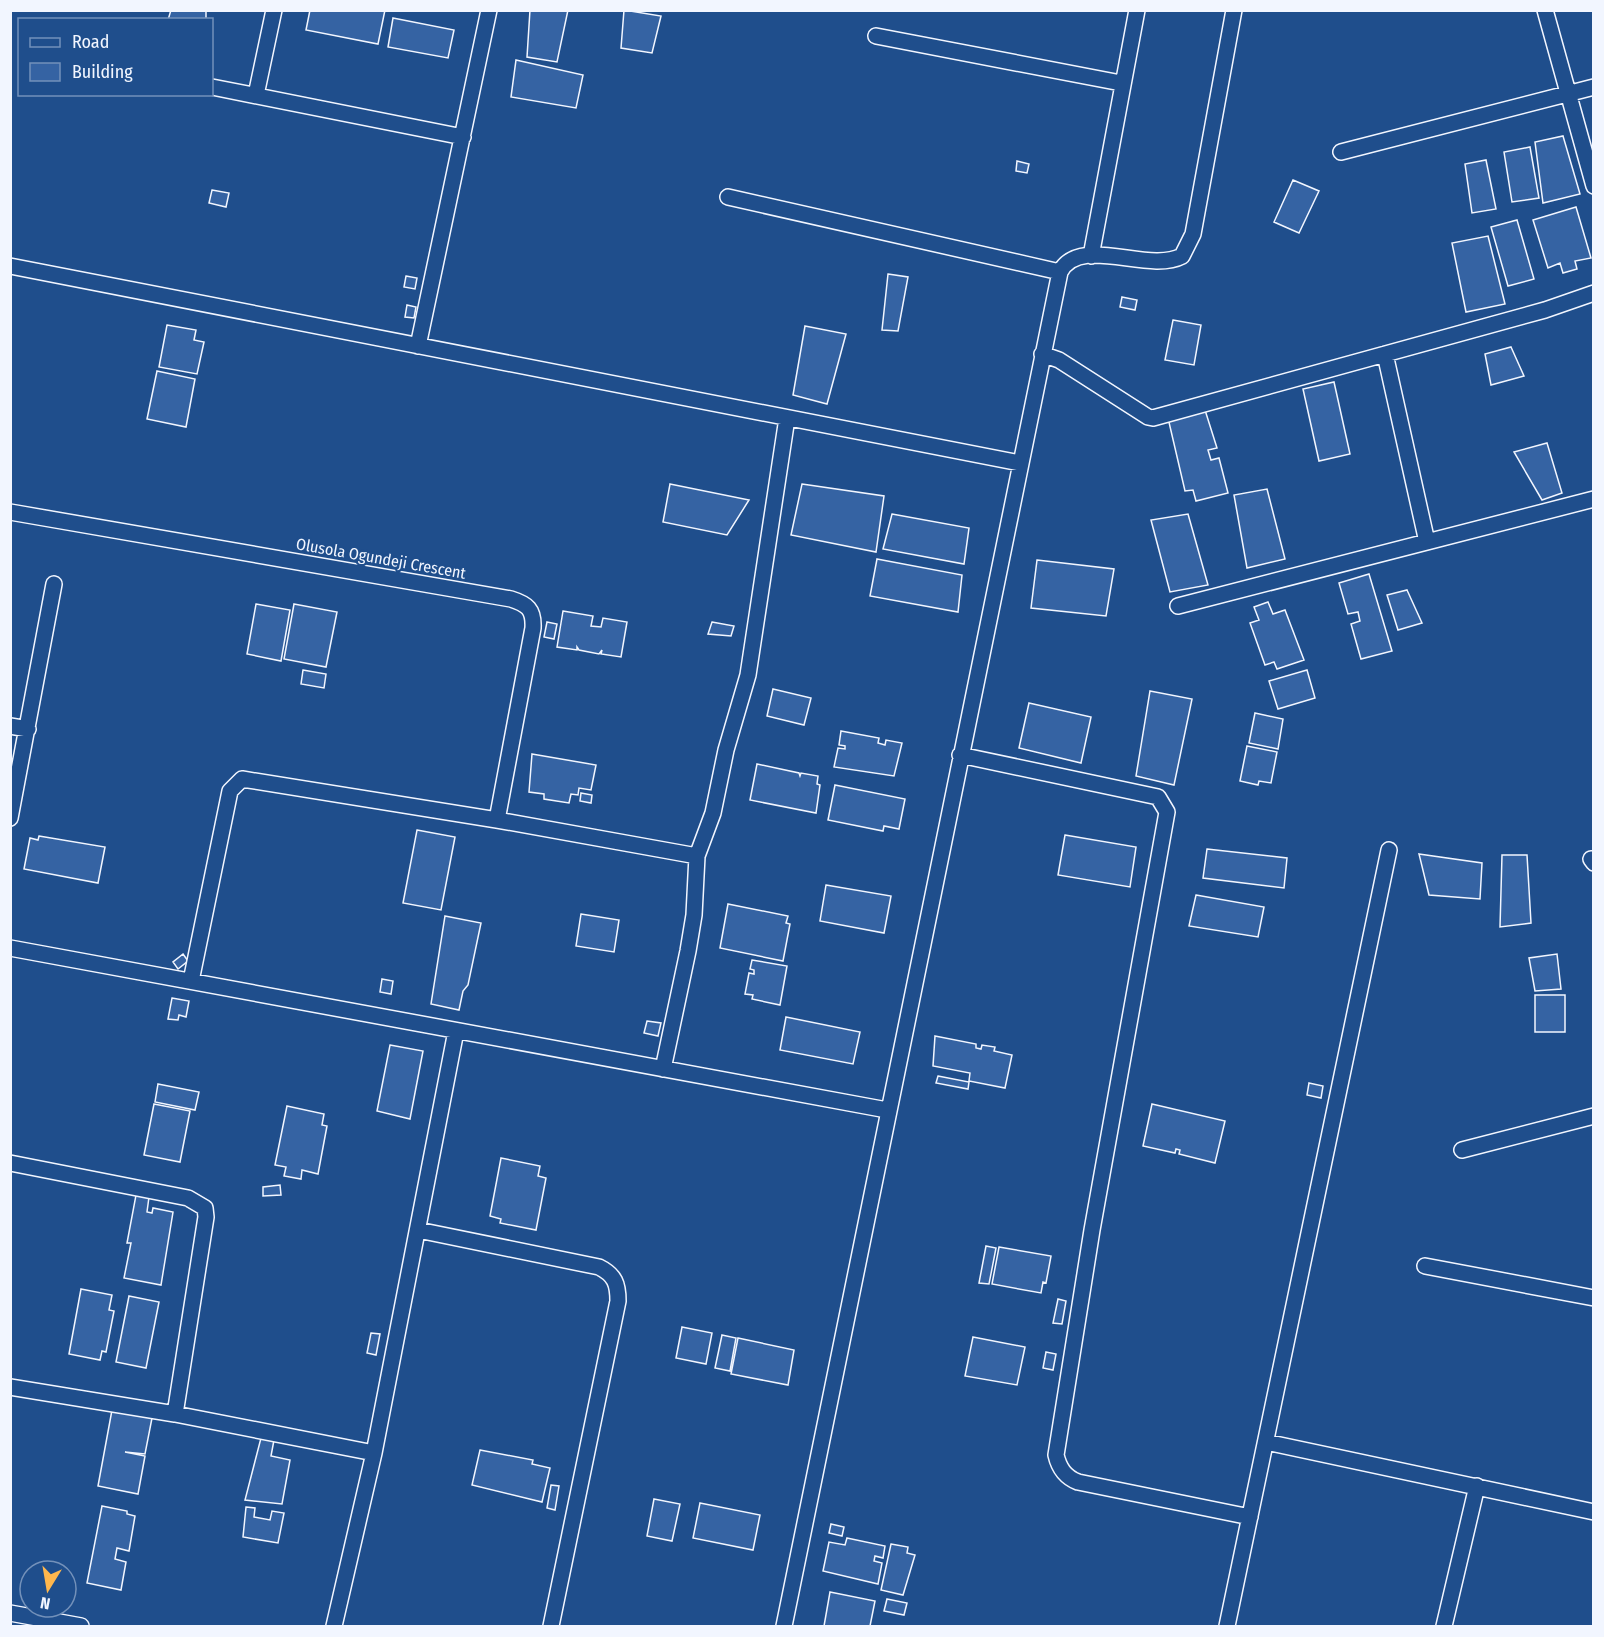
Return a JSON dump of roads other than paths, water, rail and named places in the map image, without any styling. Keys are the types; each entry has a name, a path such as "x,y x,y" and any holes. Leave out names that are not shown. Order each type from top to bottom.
{"street":[{"path":"256,95 274,10"},
{"path":"418,346 489,10"},
{"path":"1090,256 1121,83 1137,10"},
{"path":"784,1626 887,1110 1060,272 1075,257 1090,256 1163,262 1182,256 1188,247 1193,234 1234,10"},
{"path":"1545,10 1593,186"},
{"path":"876,36 1121,83"},
{"path":"213,87 463,137"},
{"path":"1341,152 1567,96 1593,87"},
{"path":"728,197 1060,272"},
{"path":"10,266 1020,463"},
{"path":"1042,354 1059,360 1153,418 1545,310 1593,293"},
{"path":"1385,354 1427,542"},
{"path":"663,1069 694,915 697,856 713,813 728,740 748,675 787,418"},
{"path":"1178,606 1593,499"},
{"name":"Olusola Ogundeji Crescent","path":"10,512 499,597 526,604 531,610 533,628 497,820"},
{"path":"10,818 54,584"},
{"path":"10,726 28,729"},
{"path":"960,755 1158,797 1164,803 1167,812 1148,928 1092,1230 1056,1455 1058,1465 1064,1473 1078,1482 1250,1517"},
{"path":"191,981 230,791 242,779 497,820 697,856"},
{"path":"1227,1626 1389,850"},
{"path":"10,948 887,1110"},
{"path":"334,1626 374,1453 456,1030"},
{"path":"1462,1150 1593,1116"},
{"path":"10,1163 188,1198 205,1208 206,1217 175,1414"},
{"path":"418,1230 599,1267 609,1272 616,1282 618,1301 551,1626"},
{"path":"1425,1266 1593,1298"},
{"path":"10,1387 175,1414 374,1453"},
{"path":"1266,1442 1593,1512"},
{"path":"1444,1626 1476,1486"},
{"path":"10,1613 81,1626"}]}
